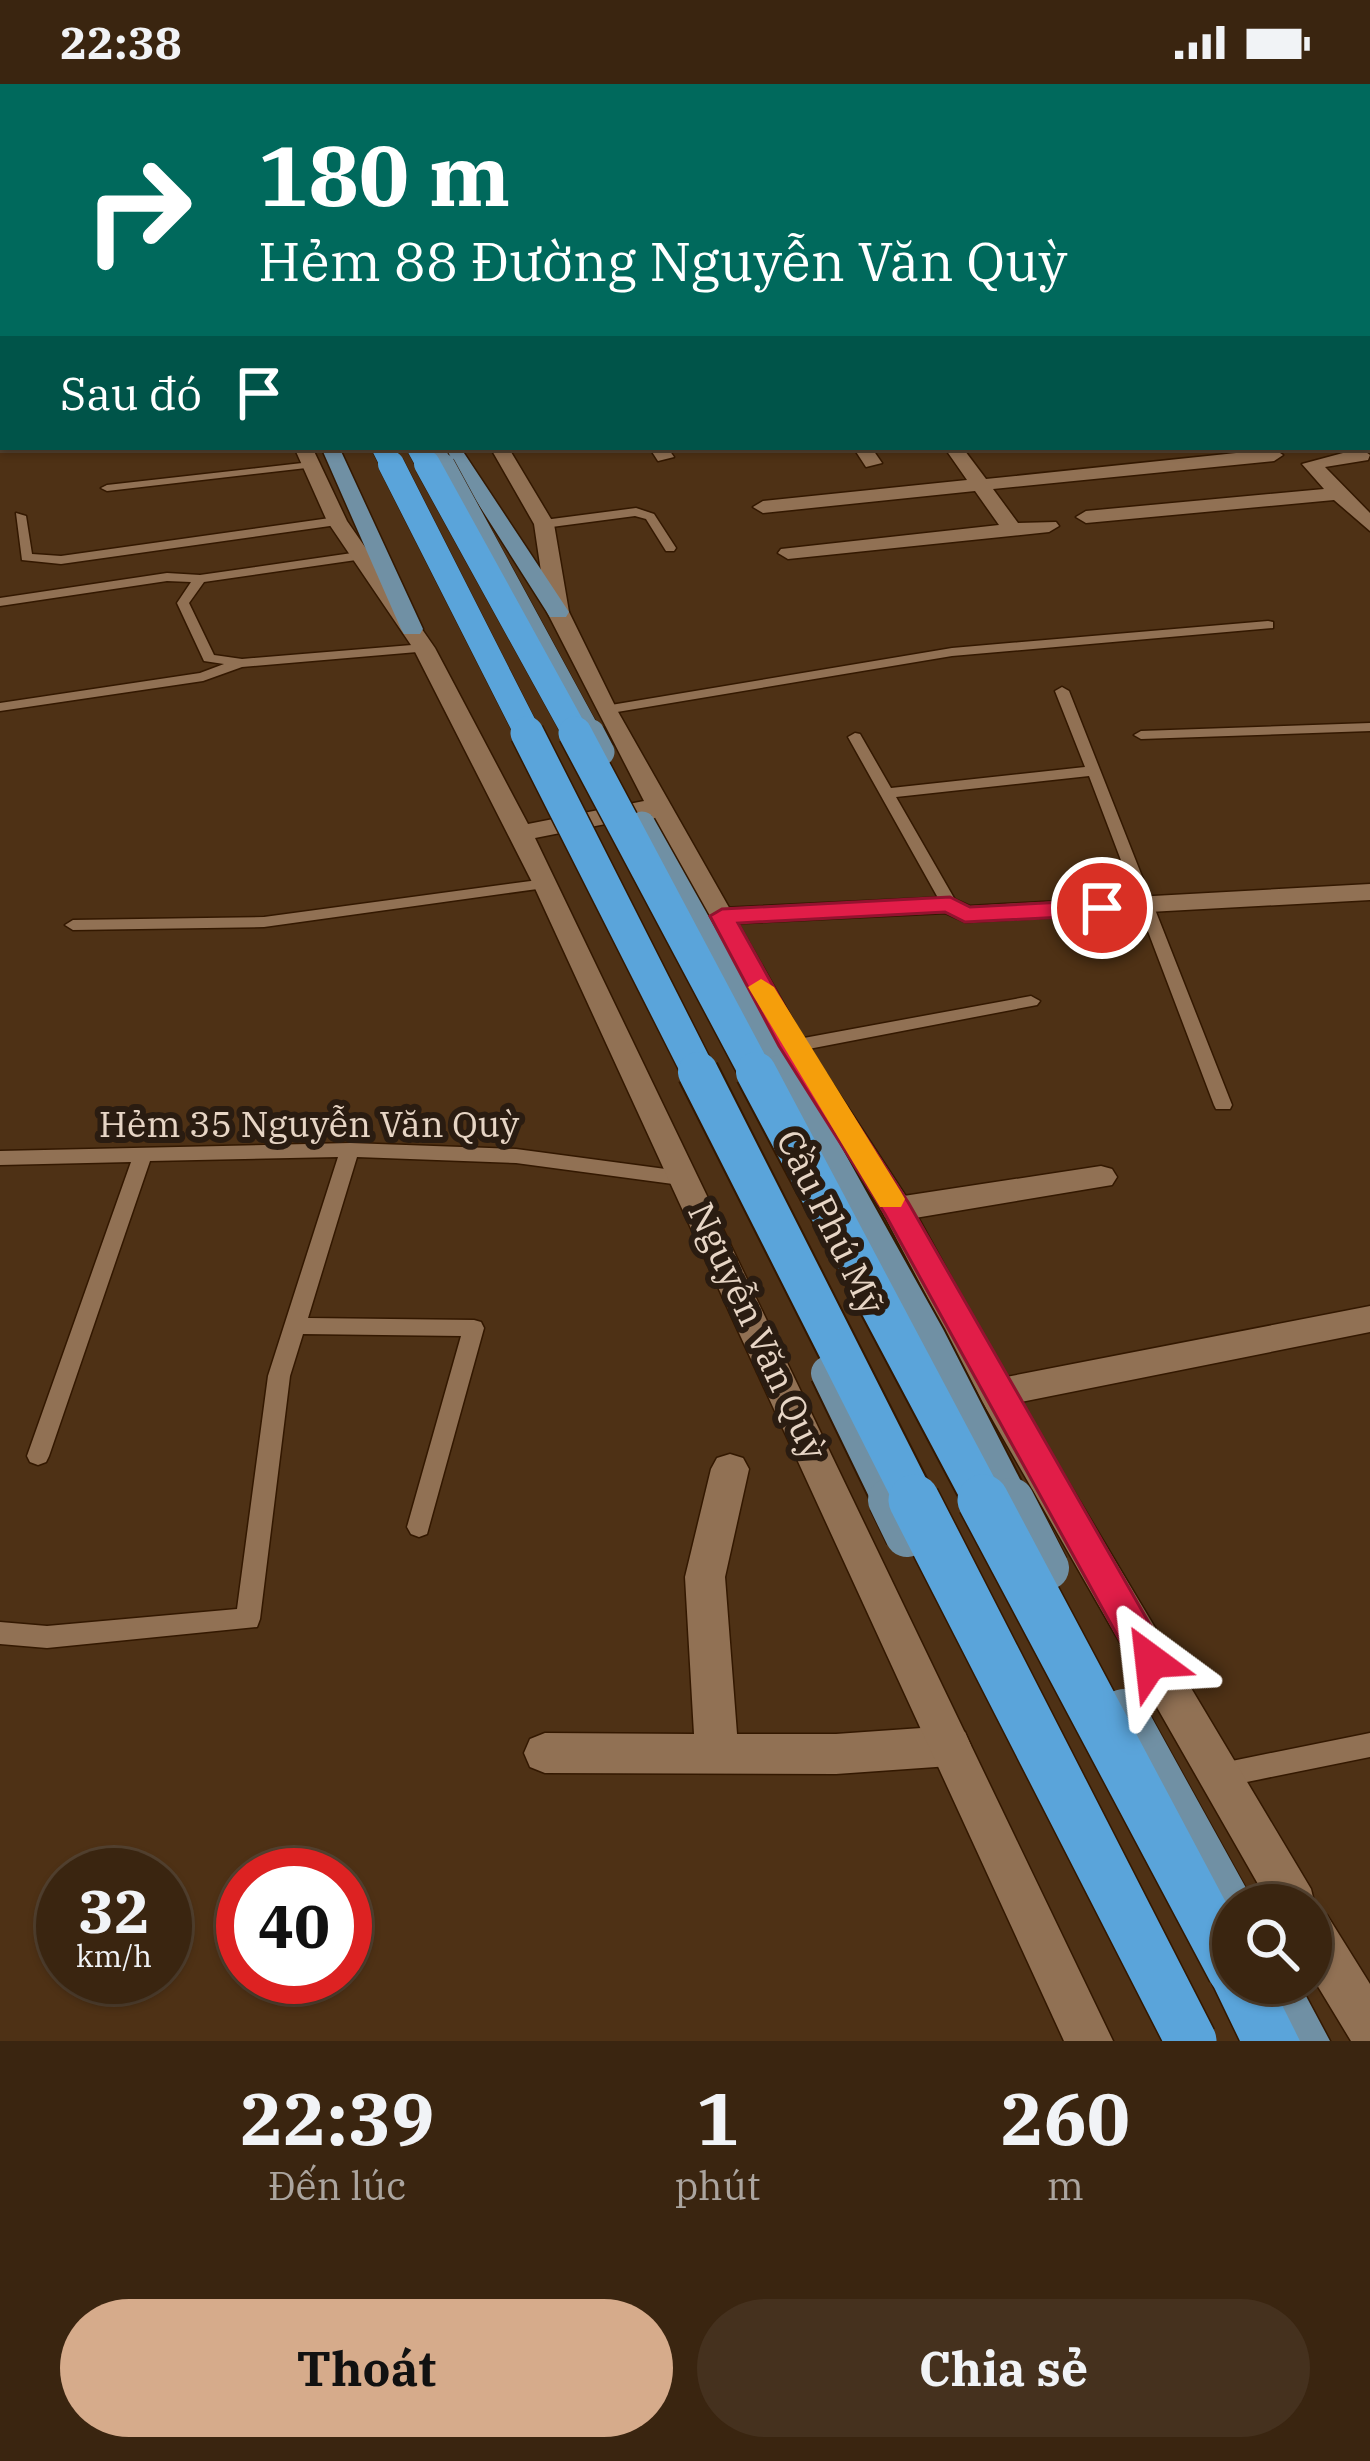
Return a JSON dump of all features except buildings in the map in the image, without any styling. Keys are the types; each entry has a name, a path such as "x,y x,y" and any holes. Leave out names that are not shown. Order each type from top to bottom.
{"highway":[{"name":"Cầu Phú Mỹ","path":"380,450 1191,2041"},
{"name":"Cầu Phú Mỹ","path":"420,450 589,757 1212,1930"},
{"path":"1251,2004 1271,2041"}],"main road":[{"name":"Cầu Phú Mỹ","path":"379,450 968,1660 1166,2041"},
{"name":"Cầu Phú Mỹ","path":"437,450 928,1336 1091,1656 1218,1884"},
{"path":"453,450 558,612"},
{"path":"315,453 371,558"},
{"path":"1285,2004 1306,2041"}],"street":[{"path":"501,450 544,524 558,612 605,710 793,1046 897,1210 996,1394 1282,1884"},
{"path":"955,450 1013,530"},
{"path":"1118,450 1139,469"},
{"name":"Nguyễn Văn Quỳ","path":"315,453 337,521 371,558 418,639 546,884 1089,2041"},
{"path":"1359,454 1311,464 1369,526"},
{"path":"763,507 1274,455"},
{"path":"1086,517 1342,494"},
{"path":"788,554 1048,526"},
{"path":"520,833 659,806"},
{"path":"722,916 950,904 965,914 1370,892"},
{"path":"897,1210 1101,1177"},
{"path":"996,1394 1370,1319"},
{"path":"717,1753 705,1577 730,1469"},
{"path":"544,1753 836,1754 950,1746"},
{"path":"1332,1966 1370,2028"}],"lane":[{"path":"106,488 315,453"},
{"path":"544,524 636,512 650,517 670,548"},
{"path":"20,516 26,557 61,560 337,521"},
{"path":"0,602 167,577 200,579 371,558"},
{"path":"200,579 183,603 209,658 242,663"},
{"path":"605,710 952,652 1268,625"},
{"path":"0,706 203,677 242,663 418,639"},
{"path":"1062,691 1223,1105"},
{"path":"1141,735 1370,728"},
{"path":"855,736 950,904"},
{"path":"887,793 1094,771"},
{"path":"73,925 264,922 546,884"},
{"path":"793,1046 1031,1001"},
{"path":"0,1633 46,1637 248,1619 280,1376 350,1150"},
{"name":"Hẻm 35 Nguyễn Văn Quỳ","path":"0,1157 350,1150 516,1156 688,1179"},
{"path":"38,1456 143,1155"},
{"path":"295,1326 474,1328 419,1527"},
{"path":"1217,1776 1370,1745"}],"slow traffic":[{"path":"761,987 890,1199"}],"route":[{"path":"1102,908 965,914 950,904 722,916 793,1046 897,1210 996,1394 1151,1661"}]}
